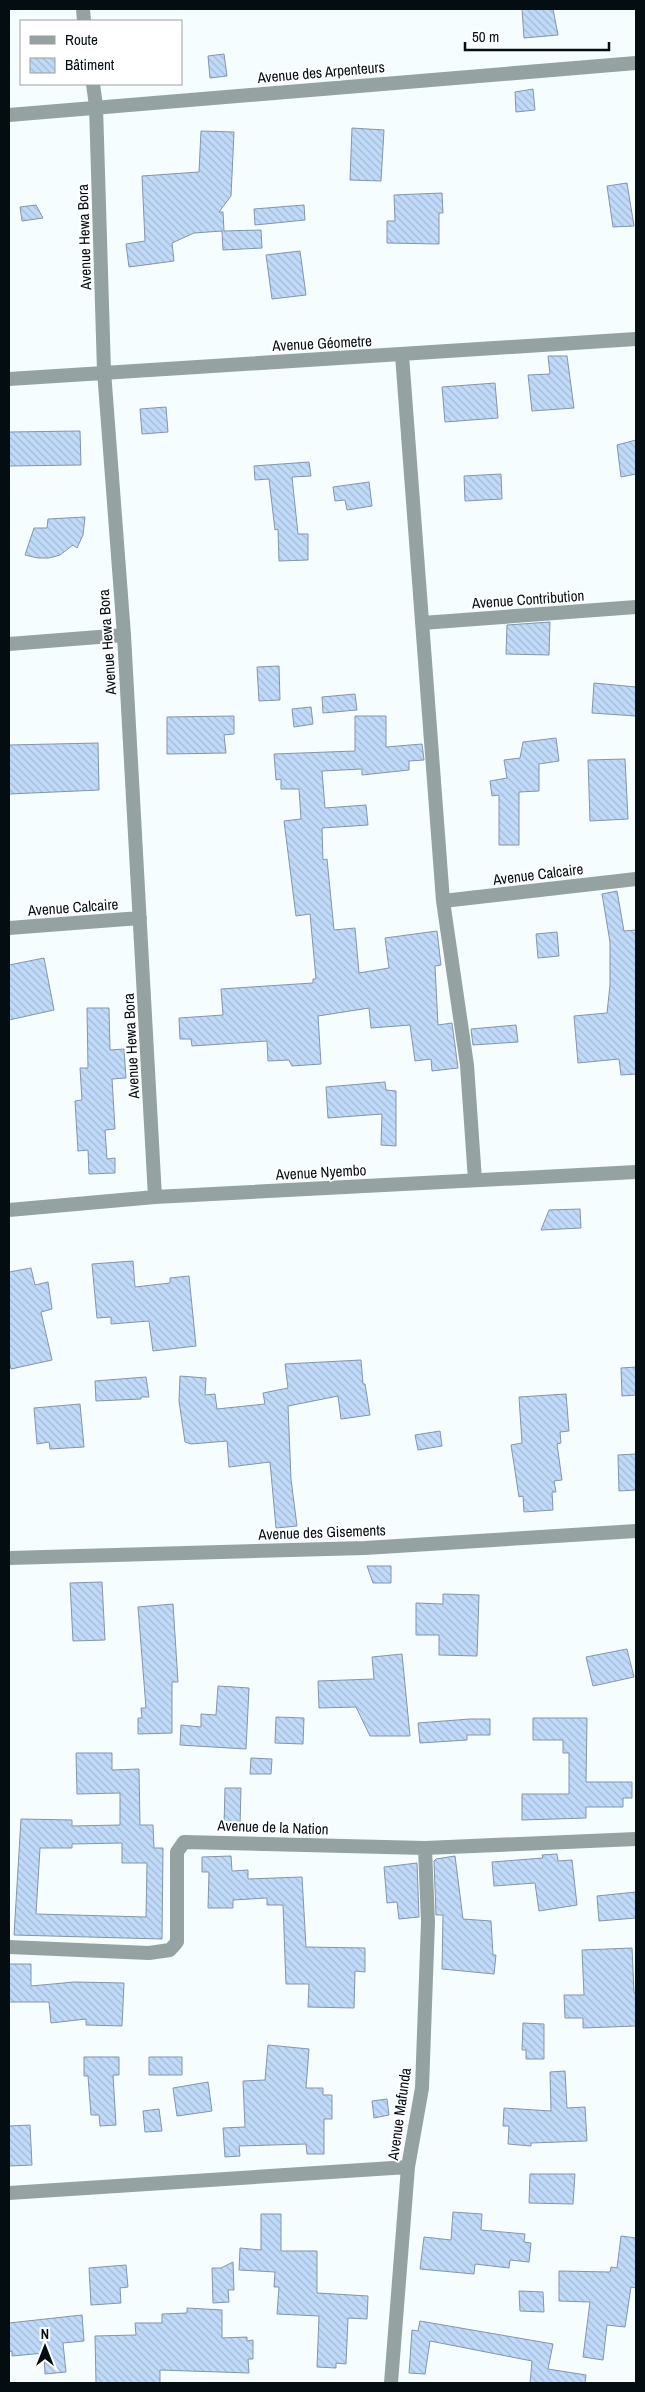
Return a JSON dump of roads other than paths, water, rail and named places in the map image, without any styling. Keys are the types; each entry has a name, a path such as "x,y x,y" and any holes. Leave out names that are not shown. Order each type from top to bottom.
{"street":[{"name":"Avenue des Arpenteurs","path":"9,115 96,106 636,63"},
{"name":"Avenue Hewa Bora","path":"93,85 96,106 104,371 124,635 155,1198"},
{"name":"Avenue Géometre","path":"9,378 636,339"},
{"path":"402,355 443,901 467,1065 475,1180"},
{"name":"Avenue Contribution","path":"422,623 636,607"},
{"path":"9,644 124,635"},
{"name":"Avenue Calcaire","path":"443,901 636,879"},
{"name":"Avenue Calcaire","path":"9,928 140,918"},
{"name":"Avenue Nyembo","path":"9,1210 155,1198 636,1172"},
{"name":"Avenue des Gisements","path":"9,1558 365,1548 636,1531"},
{"name":"Avenue de la Nation","path":"9,1947 150,1953 170,1950 177,1942 177,1852 184,1842 425,1848 636,1839"},
{"name":"Avenue Mafunda","path":"391,2383 408,2166 422,2088 428,1922 425,1848"},
{"path":"9,2192 408,2166"}]}
